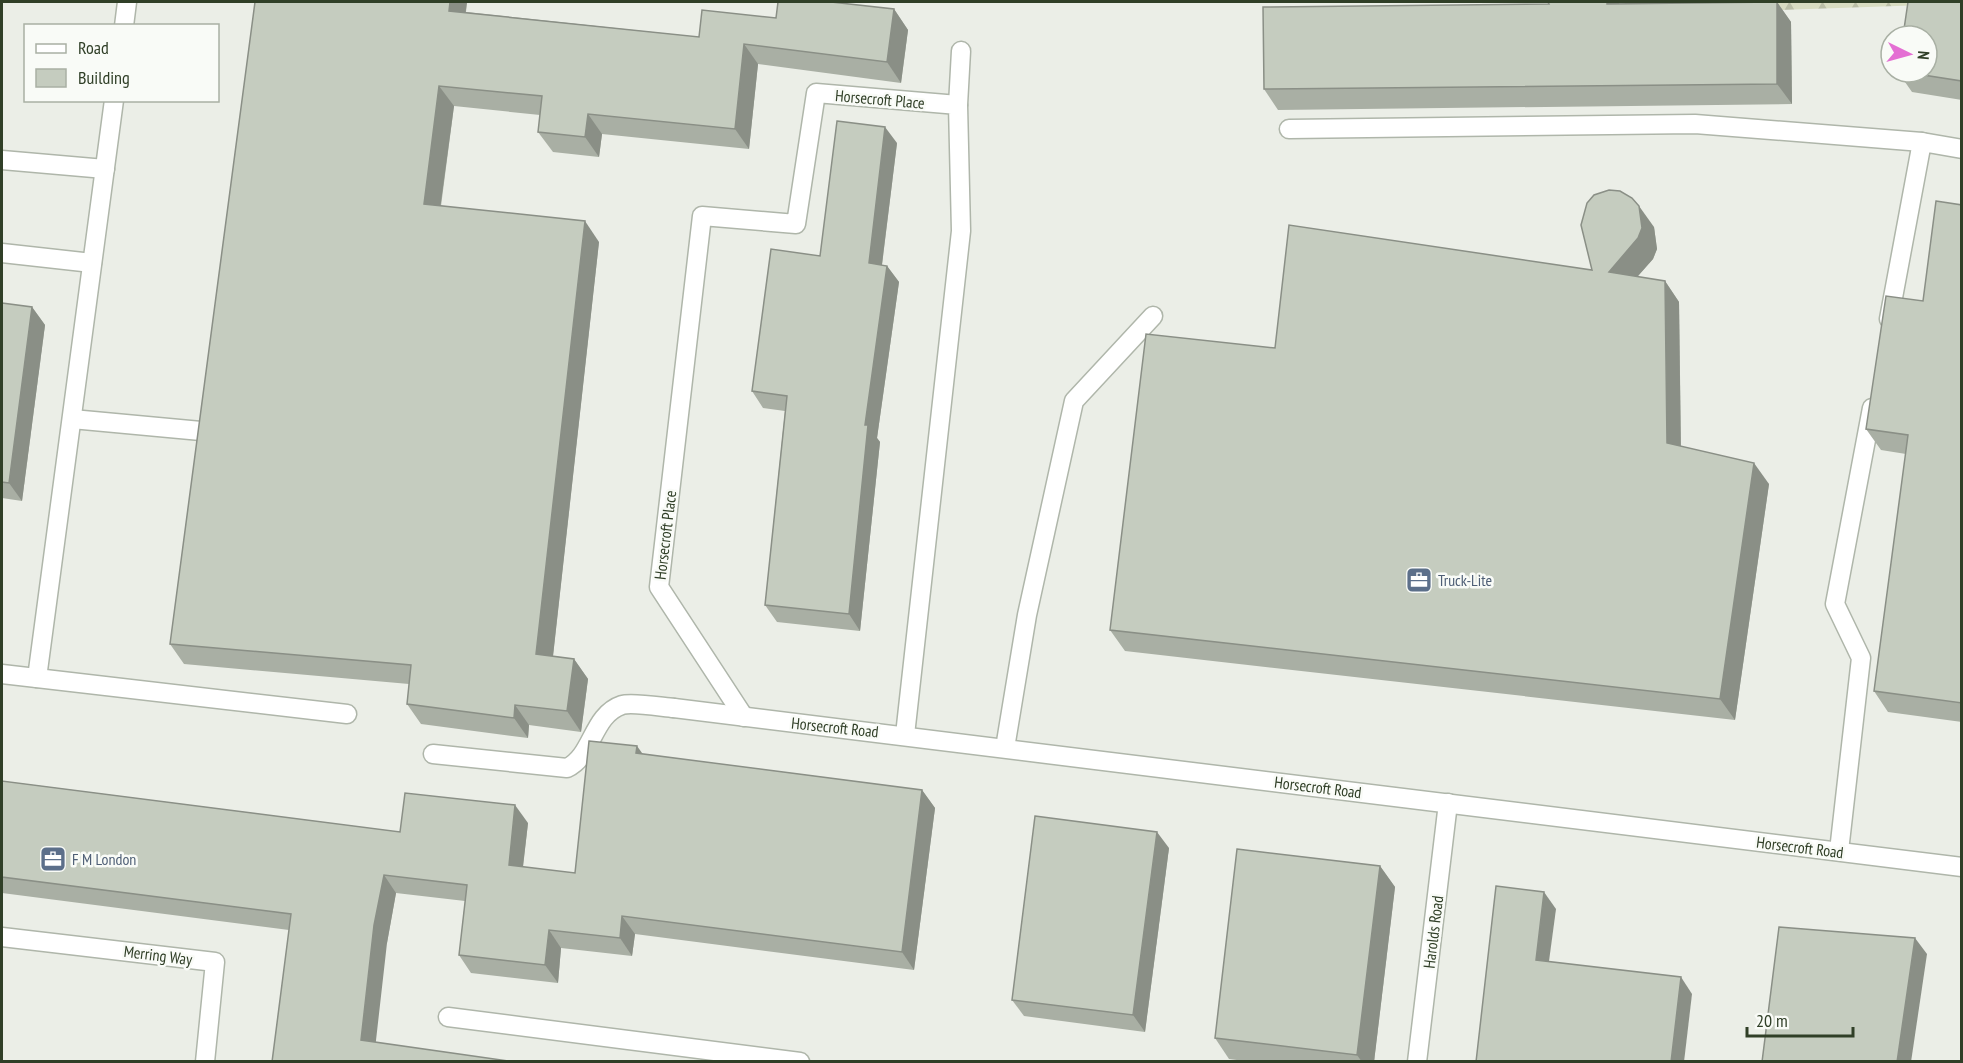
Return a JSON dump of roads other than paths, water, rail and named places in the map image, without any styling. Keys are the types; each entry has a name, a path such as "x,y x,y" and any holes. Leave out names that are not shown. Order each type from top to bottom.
{"street":[{"path":"124,24 127,2"},
{"path":"904,735 961,231 958,105 961,51"},
{"name":"Horsecroft Place","path":"744,717 659,587 702,216 796,224 816,93 958,105"},
{"path":"37,678 114,102"},
{"path":"1289,129 1695,124 1922,142 1962,149"},
{"path":"1885,338 1922,142"},
{"path":"2,160 105,169"},
{"path":"2,253 92,263"},
{"path":"1005,748 1027,615 1074,401 1153,316"},
{"path":"1839,851 1862,658 1835,604 1874,396"},
{"path":"72,419 201,431"},
{"path":"2,674 347,714"},
{"name":"Horsecroft Road","path":"433,754 567,768 576,764 604,717 623,705 674,708 1962,867"},
{"name":"Harolds Road","path":"1418,1062 1448,803"},
{"name":"Merring Way","path":"2,937 215,962 205,1062"},
{"path":"448,1017 800,1062"}],"place":[{"name":"Truck-Lite","path":"1419,580"},
{"name":"F M London","path":"53,859"}]}
